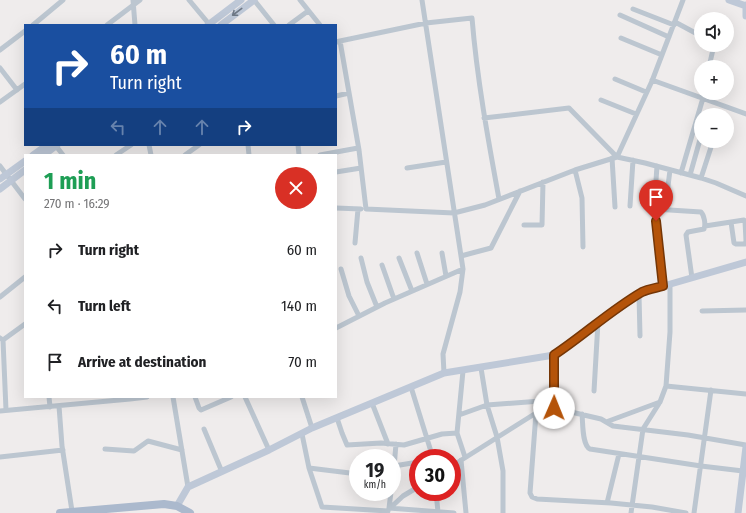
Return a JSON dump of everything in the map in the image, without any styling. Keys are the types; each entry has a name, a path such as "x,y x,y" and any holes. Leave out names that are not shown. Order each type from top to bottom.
{"main road":[{"path":"60,513 164,504 177,506 189,513"}],"street":[{"path":"33,24 63,0"},
{"path":"108,24 134,2 140,0"},
{"path":"189,0 208,24"},
{"path":"210,24 241,0"},
{"path":"222,24 254,0 273,24"},
{"path":"300,0 319,24"},
{"path":"422,0 463,269 460,292 443,354 444,374"},
{"path":"617,157 652,80 683,0"},
{"path":"729,0 746,6 746,16"},
{"path":"134,2 135,24"},
{"path":"633,9 694,33"},
{"path":"290,24 308,11"},
{"path":"620,15 669,37"},
{"path":"366,209 349,93 338,42 426,23 472,18 476,67 499,199"},
{"path":"0,50 24,32"},
{"path":"621,38 662,55"},
{"path":"0,68 17,90"},
{"path":"615,79 646,92"},
{"path":"652,80 694,93"},
{"path":"0,102 24,85"},
{"path":"337,96 349,93"},
{"path":"601,100 636,114"},
{"path":"712,100 746,114"},
{"path":"484,118 569,108 617,157"},
{"path":"681,173 694,127"},
{"path":"34,154 46,146"},
{"path":"45,154 56,146"},
{"path":"118,154 130,146"},
{"path":"186,154 197,146"},
{"path":"325,154 358,148"},
{"path":"690,175 698,148"},
{"path":"701,178 711,148"},
{"path":"337,208 454,213 485,205 575,170 617,157 701,178 746,196"},
{"path":"612,158 615,207"},
{"path":"630,206 633,160"},
{"path":"3,177 24,162"},
{"path":"407,168 446,162"},
{"path":"0,166 3,177 11,181 24,198"},
{"path":"657,166 653,206 655,209 700,212 703,215 705,226"},
{"path":"337,172 361,168"},
{"path":"575,170 582,198 583,247"},
{"path":"665,210 670,170"},
{"path":"0,189 24,171"},
{"path":"524,225 542,225 543,182"},
{"path":"461,256 491,248 520,191"},
{"path":"355,244 358,209"},
{"path":"656,221 663,286"},
{"path":"692,278 686,235 688,232 702,230 705,226 731,222 746,221 745,244 734,243 731,222"},
{"path":"442,252 446,276"},
{"path":"416,253 427,284"},
{"path":"361,258 367,282 377,307"},
{"path":"399,258 412,291"},
{"path":"177,506 188,487 269,450 312,428 444,374 554,355 598,322 643,292 746,262"},
{"path":"382,265 394,299"},
{"path":"341,269 349,296 359,316"},
{"path":"337,327 394,299 463,269"},
{"path":"0,297 24,278"},
{"path":"631,513 643,430 660,402 666,386 670,332 670,284"},
{"path":"639,295 640,336"},
{"path":"702,311 746,310"},
{"path":"594,391 598,322"},
{"path":"24,325 2,339 3,411 130,398"},
{"path":"554,355 554,408"},
{"path":"481,368 487,405 497,437 503,471 504,513"},
{"path":"463,370 457,433 463,459 466,513"},
{"path":"666,386 746,394"},
{"path":"411,387 431,449"},
{"path":"694,513 711,390"},
{"path":"49,398 50,407"},
{"path":"173,398 188,487"},
{"path":"195,398 201,410 229,398"},
{"path":"245,398 269,450"},
{"path":"302,398 312,428"},
{"path":"459,415 487,405 554,400"},
{"path":"606,422 660,402"},
{"path":"372,403 388,444"},
{"path":"58,406 72,511"},
{"path":"463,459 536,413 545,409 554,408 601,419 613,426 705,438 746,446 738,513"},
{"path":"536,413 530,493 532,497 537,499 607,502 686,513"},
{"path":"582,414 585,443 588,448 639,457 743,471"},
{"path":"337,418 347,445 404,445 442,434 457,433"},
{"path":"204,429 222,472"},
{"path":"302,434 309,468 322,507 454,513"},
{"path":"105,449 134,451 148,441 182,450"},
{"path":"396,444 396,449"},
{"path":"0,457 63,450"},
{"path":"607,502 619,454"},
{"path":"309,468 349,473"},
{"path":"388,511 409,493"},
{"path":"388,511 390,501"},
{"path":"437,501 438,512"}],"route":[{"path":"554,408 554,355 643,292 663,286 656,221"}]}
